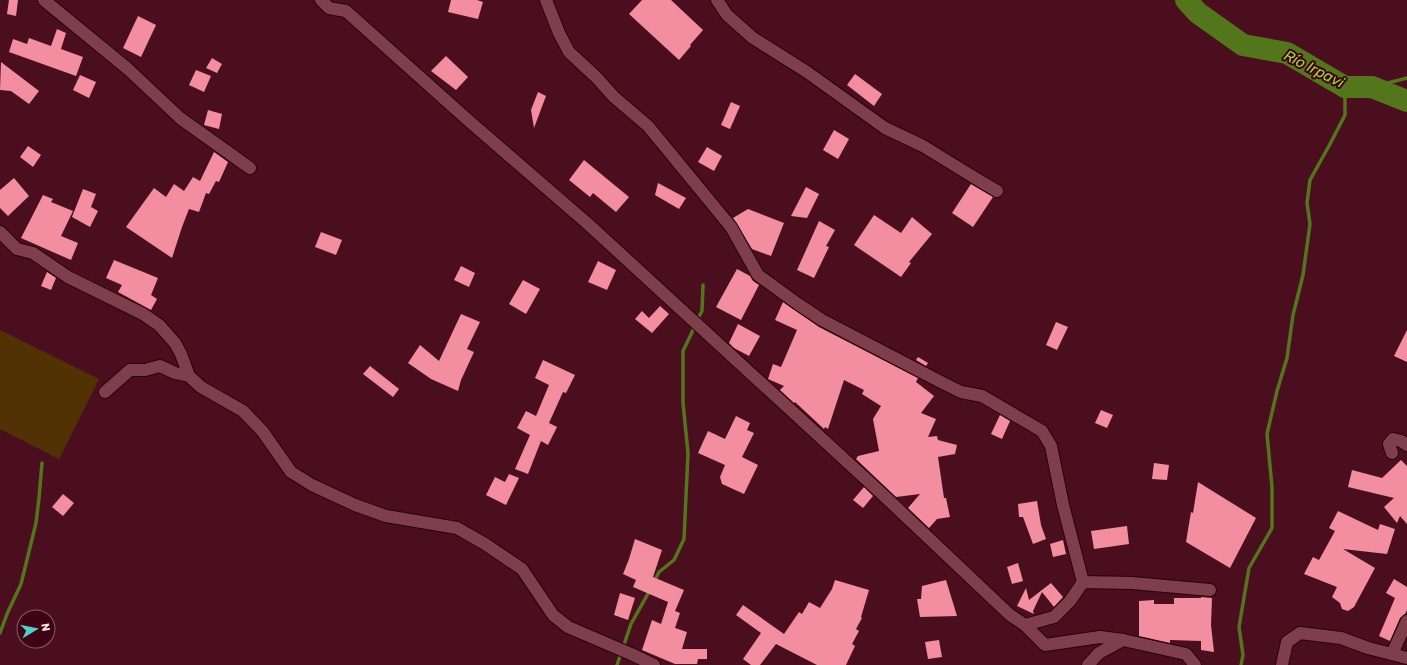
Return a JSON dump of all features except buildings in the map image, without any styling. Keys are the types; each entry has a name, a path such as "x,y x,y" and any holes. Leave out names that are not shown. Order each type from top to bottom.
{"street":[{"path":"44,0 128,69 180,118 250,168"},
{"path":"321,0 329,8 348,5 469,121 588,224 880,492 1010,615 1025,625 1045,645 1100,637 1123,640 1186,654 1194,665"},
{"path":"546,0 559,33 569,52 596,77 614,97 648,126 731,226 758,275 822,320 939,382 961,392 982,396 1042,430 1051,446 1063,505 1083,582 1070,601 1054,617 1025,625"},
{"path":"718,0 727,15 753,38 807,72 885,128 923,146 997,191"},
{"path":"0,232 17,249 33,253 68,277 143,314 159,325 176,343 189,376 201,387 242,411 263,432 291,472 312,485 355,505 386,516 457,528 485,544 522,569 553,615 568,627 654,665"},
{"path":"106,392 130,370 145,370 160,366 175,373 189,376"},
{"path":"1392,453 1388,444 1394,439 1401,440 1407,445"},
{"path":"1083,582 1132,583 1210,590"},
{"path":"1392,654 1407,621"},
{"path":"1282,665 1287,642 1300,632 1341,638 1368,648 1407,658"},
{"path":"1088,665 1099,652 1123,640"}],"shaded area":[{"path":"0,330 99,379 59,459 0,429"}],"waterway":[{"name":"Río Irpavi","path":"1186,0 1198,13 1243,45 1287,53 1345,87 1372,87 1407,101"},
{"path":"1372,87 1407,78"},
{"path":"1241,665 1243,655 1239,627 1249,568 1272,528 1272,487 1267,434 1277,391 1287,358 1293,315 1303,275 1310,224 1307,203 1310,180 1345,115 1345,87"},
{"path":"697,320 702,311 703,285"},
{"path":"654,582 659,572 674,560 684,539 688,453 683,403 683,351 695,326"},
{"path":"0,633 21,584 36,523 42,463"},
{"path":"617,665 631,624 650,590"}]}
